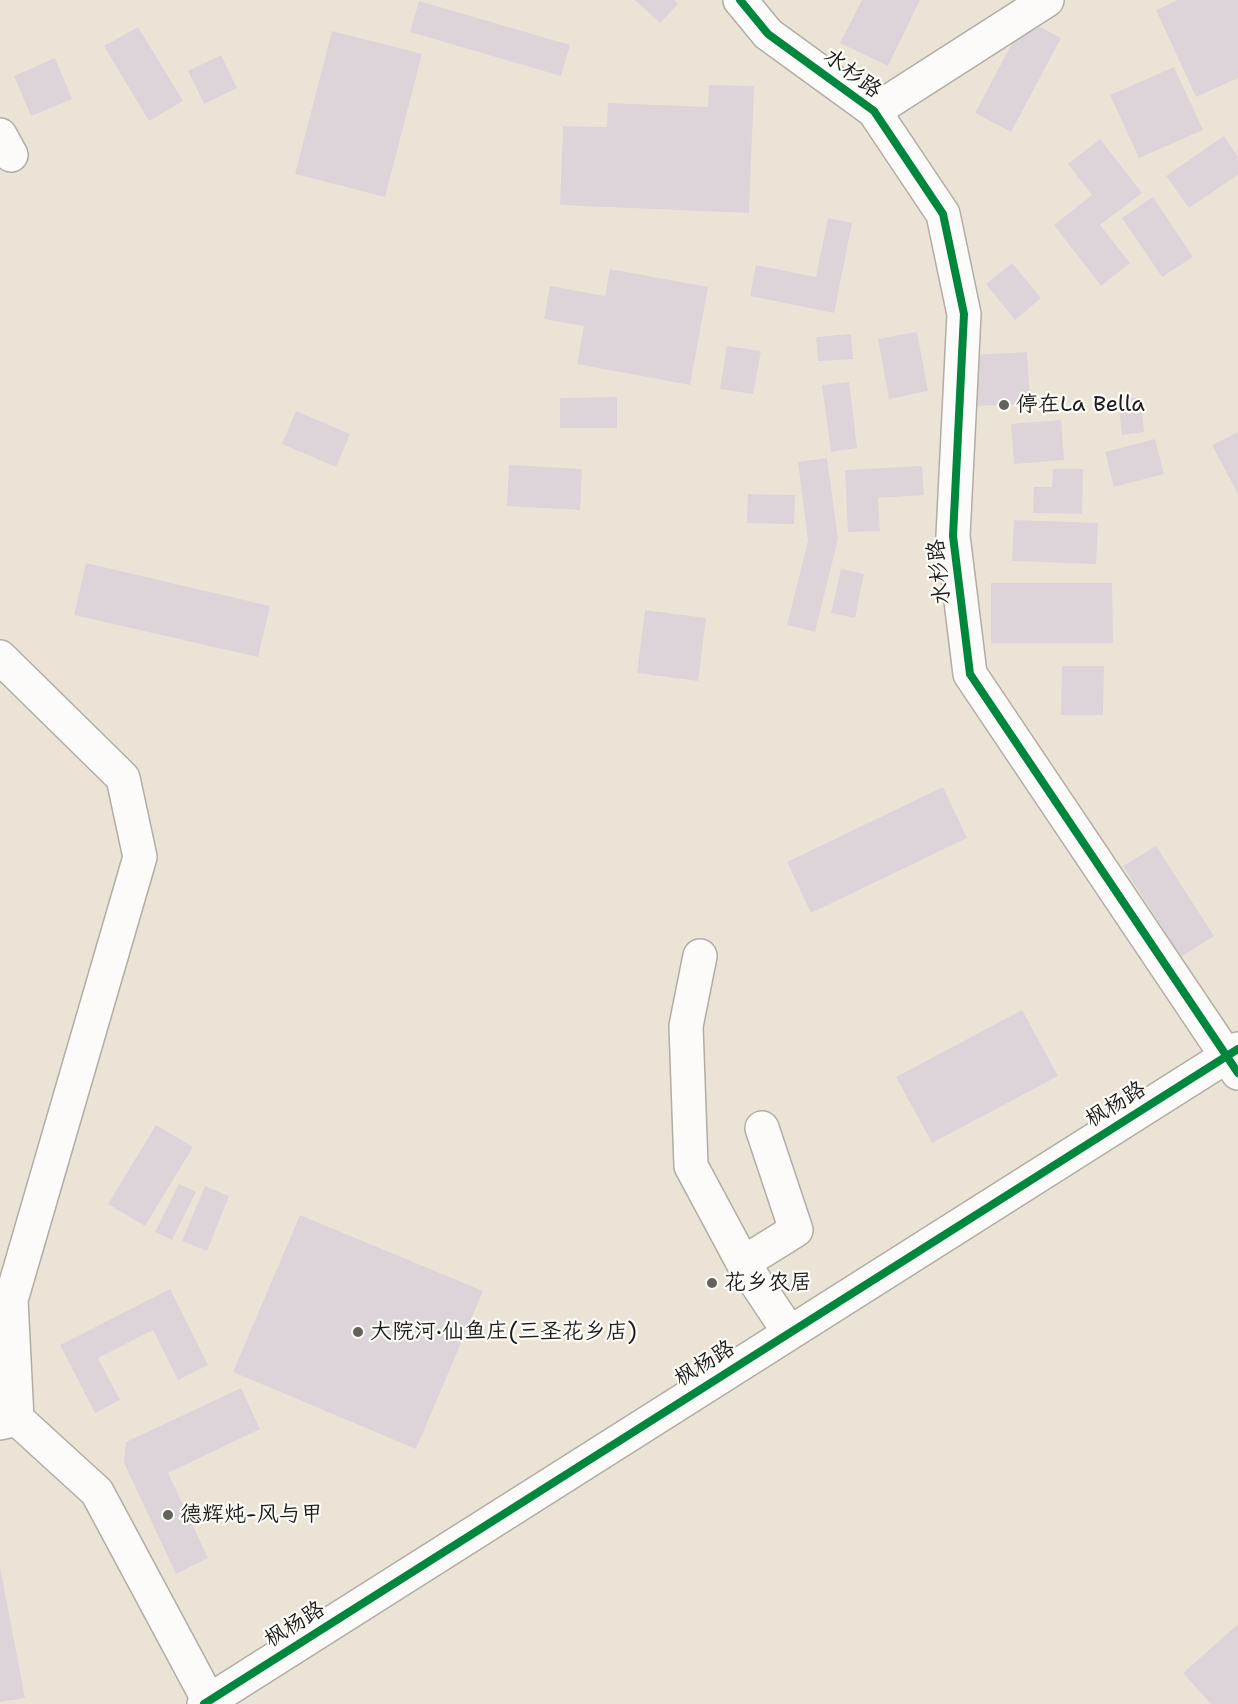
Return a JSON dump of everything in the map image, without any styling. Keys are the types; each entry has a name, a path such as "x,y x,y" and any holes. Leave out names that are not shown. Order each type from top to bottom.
{"street":[{"name":"水杉路","path":"740,0 768,34 874,111 943,214 964,314 953,536 970,674 1234,1060"},
{"path":"874,111 1047,0"},
{"path":"0,657 123,778 140,857 11,1300 9,1421 97,1492 207,1702"},
{"path":"700,956 686,1026 691,1166 743,1263 789,1332"},
{"name":"枫杨路","path":"207,1702 789,1332 1234,1060"},
{"path":"743,1263 796,1230 762,1128"}],"building":[{"path":"635,0 674,0 678,4 660,23"},
{"path":"862,0 920,0 888,66 840,43"},
{"path":"1178,0 1238,0 1238,78 1196,97 1156,10"},
{"path":"419,1 570,45 561,76 410,32"},
{"path":"1025,19 1061,38 1011,132 975,113"},
{"path":"138,27 183,101 149,121 104,46"},
{"path":"332,31 422,54 385,197 295,174"},
{"path":"221,55 237,88 204,104 188,71"},
{"path":"55,58 72,99 31,116 14,76"},
{"path":"1174,67 1203,130 1139,158 1110,95"},
{"path":"709,85 754,86 749,213 560,205 563,126 607,127 608,103 708,107"},
{"path":"1224,136 1238,157 1238,175 1189,208 1166,176"},
{"path":"1100,139 1142,193 1100,225 1130,263 1101,286 1054,225 1092,195 1068,164"},
{"path":"1153,197 1193,257 1162,277 1122,218"},
{"path":"828,218 852,223 834,313 750,296 756,265 816,277"},
{"path":"1012,263 1041,298 1015,320 986,284"},
{"path":"610,269 708,287 690,385 577,364 584,326 544,319 550,286 605,296"},
{"path":"917,332 928,391 889,399 878,339"},
{"path":"851,334 853,359 818,361 816,337"},
{"path":"727,346 761,351 753,394 720,389"},
{"path":"1027,352 1030,404 976,406 973,355"},
{"path":"849,382 857,448 831,452 822,385"},
{"path":"617,397 617,428 560,428 560,398"},
{"path":"1141,397 1144,432 1122,435 1118,399"},
{"path":"296,411 350,434 336,467 282,444"},
{"path":"1061,420 1064,460 1014,464 1011,424"},
{"path":"1238,432 1238,494 1212,445"},
{"path":"1155,439 1164,474 1114,487 1105,452"},
{"path":"827,458 838,539 815,632 787,625 808,541 798,462"},
{"path":"509,465 582,469 580,510 507,506"},
{"path":"922,466 924,495 878,498 880,531 848,532 845,470"},
{"path":"1053,469 1083,469 1082,514 1033,513 1034,487 1052,487"},
{"path":"748,494 795,495 794,524 747,523"},
{"path":"1014,520 1098,523 1096,564 1012,561"},
{"path":"86,563 270,606 258,657 74,615"},
{"path":"841,569 864,574 855,618 831,613"},
{"path":"991,583 1112,583 1113,643 991,643"},
{"path":"645,610 706,618 698,681 637,673"},
{"path":"1062,666 1104,666 1103,715 1061,715"},
{"path":"943,787 967,838 811,913 787,862"},
{"path":"1156,846 1214,936 1181,957 1123,866"},
{"path":"1022,1010 1058,1076 932,1143 896,1077"},
{"path":"156,1125 193,1147 145,1226 108,1204"},
{"path":"179,1184 196,1192 172,1240 155,1232"},
{"path":"205,1186 229,1196 207,1251 182,1241"},
{"name":"大院河·仙鱼庄(三圣花乡店)","path":"300,1215 483,1291 416,1449 233,1372"},
{"path":"170,1289 208,1365 178,1380 153,1330 98,1358 120,1400 95,1413 60,1345"},
{"name":"德辉炖-风与甲","path":"241,1388 260,1429 168,1473 208,1558 176,1574 124,1463 126,1442"},
{"path":"0,1567 25,1698 0,1702"},
{"path":"1238,1624 1238,1704 1211,1704 1183,1673"}],"cycle path":[{"path":"740,0 768,34 874,111 943,214 964,314 953,536 970,674 1238,1073"},
{"path":"204,1704 1238,1049"}],"place":[{"name":"停在La Bella","path":"1004,405"},
{"name":"花乡农居","path":"712,1283"},
{"name":"大院河·仙鱼庄(三圣花乡店)","path":"358,1332"},
{"name":"德辉炖-风与甲","path":"168,1515"}]}
